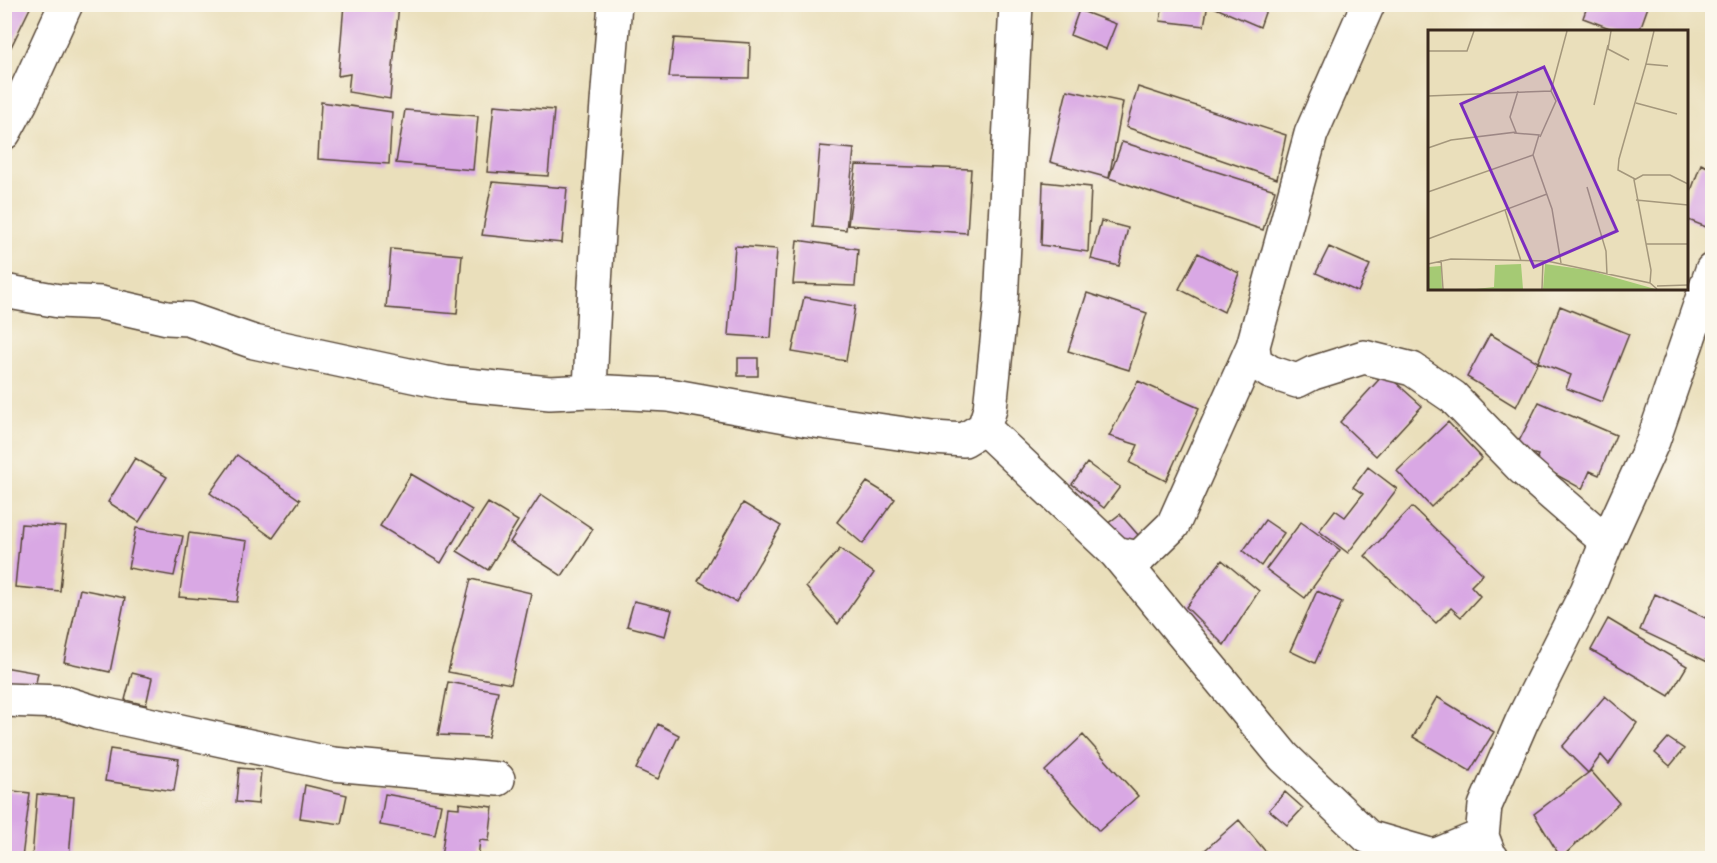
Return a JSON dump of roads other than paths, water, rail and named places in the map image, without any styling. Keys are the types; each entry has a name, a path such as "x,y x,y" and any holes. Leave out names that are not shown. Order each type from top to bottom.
{"street":[{"path":"4,133 13,98 66,4"},
{"path":"590,391 594,284 615,4"},
{"path":"4,291 59,301 101,303 167,318 188,319 254,342 446,383 550,393 590,391 669,395 808,420 964,441 984,428 990,409 1001,303 1016,4"},
{"path":"1116,553 1139,558 1173,525 1253,346 1311,134 1368,4"},
{"path":"984,428 1116,553 1284,757 1368,837 1434,856 1487,847 1485,806 1522,721 1587,591 1653,441 1713,270"},
{"path":"1253,346 1255,362 1270,372 1297,381 1313,373 1364,357 1412,369 1453,397 1522,468 1607,542"},
{"path":"4,700 62,702 97,713 333,764 498,779"}]}
